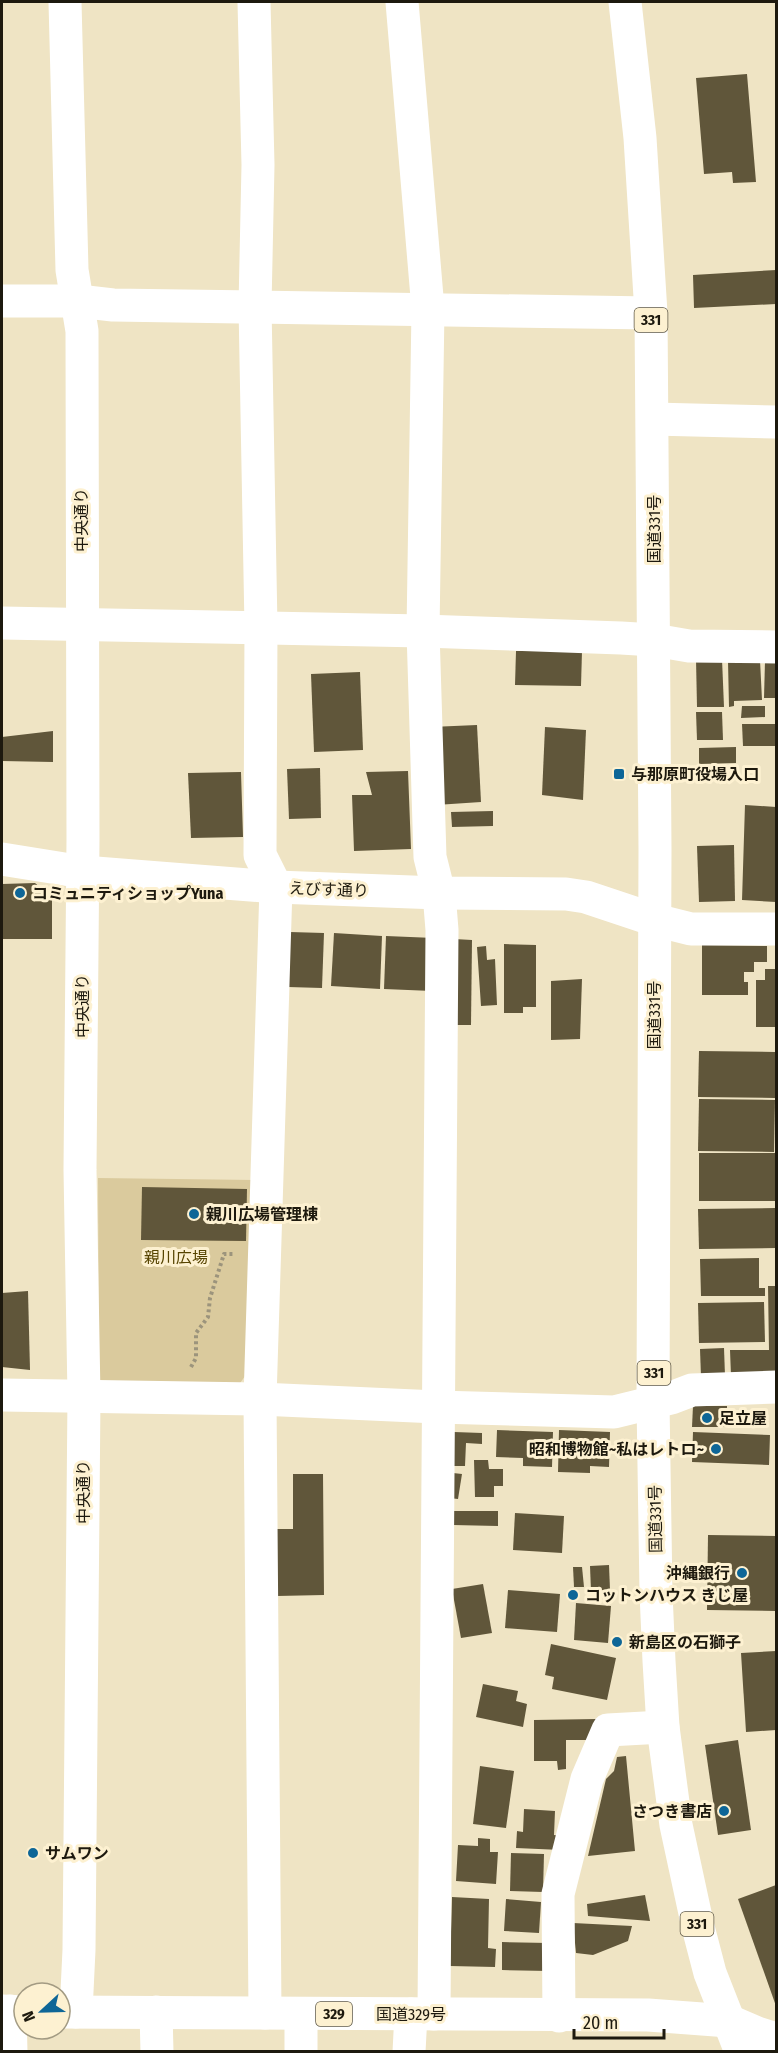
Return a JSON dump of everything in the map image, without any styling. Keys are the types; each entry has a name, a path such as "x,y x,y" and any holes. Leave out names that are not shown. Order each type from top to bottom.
{"main road":[{"name":"中央通り","path":"65,2 72,270 81,332 80,1170 84,1396 79,1950 72,1989"},
{"path":"254,2 258,165 255,306 261,627 260,855 276,887 260,1399 265,2013"},
{"path":"402,2 428,309 423,631 430,857 439,893 442,930 437,1407 422,2014 409,2052"},
{"name":"国道331号","path":"625,2 640,138 651,313 655,921 653,1402 656,1593 663,1727 676,1825 698,1927 711,1973 729,2020"},
{"path":"2,301 113,305 651,313"},
{"path":"653,419 777,422"},
{"path":"2,623 423,631 654,640 689,646 777,647"},
{"name":"えびす通り","path":"2,859 82,872 276,887 439,893 566,894 586,897 655,921 691,930 777,929"},
{"path":"2,1395 260,1399 614,1412 692,1390 777,1388"},
{"path":"558,2016 558,1894 587,1779 608,1730 663,1727"},
{"path":"11,2052 12,2011"},
{"name":"国道329号","path":"72,2012 648,2015 729,2020"},
{"path":"156,2012 157,2052"},
{"path":"301,2013 301,2052"},
{"path":"729,2020 757,2033 777,2038"},
{"path":"729,2020 741,2052"}],"path":[{"path":"187,1397 189,1369 196,1358 196,1333 208,1317 210,1298 224,1254 264,1254"}],"green space":[{"name":"親川広場","path":"98,1178 255,1180 250,1369 238,1386 99,1382"}],"building":[{"path":"747,74 756,182 733,183 732,172 704,174 696,78"},
{"path":"776,270 776,304 694,308 693,275"},
{"path":"516,651 582,651 581,686 515,685"},
{"path":"696,659 722,659 724,707 697,707"},
{"path":"760,660 762,700 734,701 734,706 729,707 728,661"},
{"path":"765,661 776,661 776,698 764,698"},
{"path":"360,672 363,750 314,752 311,674"},
{"path":"742,706 765,706 765,717 741,718"},
{"path":"696,712 722,712 723,740 697,740"},
{"path":"742,724 776,724 776,746 743,746"},
{"path":"477,725 481,802 436,805 431,727"},
{"path":"545,727 586,730 583,800 542,795"},
{"path":"53,731 53,762 2,761 2,737"},
{"path":"736,747 736,763 699,764 699,748"},
{"path":"320,768 321,818 289,819 287,769"},
{"path":"408,771 411,849 354,851 352,795 372,795 366,772"},
{"path":"241,772 243,837 191,838 188,773"},
{"path":"745,805 776,807 776,902 742,900"},
{"path":"493,811 493,826 452,827 451,812"},
{"path":"734,845 735,901 699,902 697,846"},
{"path":"35,883 52,898 52,939 2,939 2,884"},
{"path":"290,932 324,933 322,988 288,987"},
{"path":"334,933 382,936 380,989 331,986"},
{"path":"386,936 434,938 432,991 384,989"},
{"path":"454,939 472,940 471,1025 453,1025"},
{"path":"504,944 536,945 536,1007 523,1007 523,1013 504,1013"},
{"path":"702,945 767,946 767,962 754,962 754,972 744,972 744,982 748,982 748,995 702,995"},
{"path":"486,946 487,960 495,959 497,1005 481,1006 477,947"},
{"path":"765,969 776,969 776,1027 756,1027 756,980 765,980"},
{"path":"582,979 580,1039 551,1040 551,981"},
{"path":"699,1051 775,1052 775,1098 698,1097"},
{"path":"699,1099 775,1100 774,1152 698,1151"},
{"path":"699,1153 775,1153 775,1201 699,1201"},
{"name":"親川広場管理棟","path":"142,1187 247,1189 246,1241 141,1240"},
{"path":"775,1208 776,1248 699,1249 698,1209"},
{"path":"759,1258 759,1288 765,1288 765,1296 701,1296 700,1259"},
{"path":"768,1286 776,1286 776,1375 731,1376 730,1350 769,1350"},
{"path":"28,1291 30,1370 2,1367 2,1293"},
{"path":"764,1302 765,1342 699,1343 698,1303"},
{"path":"724,1348 725,1376 701,1377 700,1349"},
{"path":"693,1406 727,1406 727,1427 692,1427"},
{"path":"497,1430 553,1432 552,1467 523,1466 523,1458 496,1457"},
{"path":"559,1430 610,1432 609,1467 590,1466 590,1473 558,1472"},
{"path":"454,1432 482,1433 482,1444 466,1443 465,1466 452,1466"},
{"path":"693,1432 770,1435 769,1465 692,1462"},
{"path":"474,1460 488,1460 489,1469 503,1469 503,1486 494,1486 494,1497 475,1497"},
{"path":"453,1473 462,1474 458,1499 449,1498"},
{"path":"293,1474 323,1474 324,1595 277,1596 277,1529 293,1529"},
{"path":"453,1511 498,1511 498,1526 453,1525"},
{"path":"515,1513 564,1516 562,1553 513,1550"},
{"name":"沖縄銀行","path":"708,1535 776,1536 776,1611 707,1610"},
{"path":"609,1565 610,1590 591,1591 590,1566"},
{"path":"573,1567 582,1567 584,1587 574,1587"},
{"path":"483,1584 492,1633 461,1638 452,1589"},
{"path":"508,1590 560,1594 557,1632 505,1628"},
{"path":"576,1603 611,1606 608,1643 574,1640"},
{"path":"551,1644 616,1658 607,1700 552,1689 554,1677 545,1675"},
{"path":"776,1651 776,1730 746,1732 741,1653"},
{"path":"483,1684 518,1691 516,1701 527,1704 523,1727 476,1717"},
{"path":"597,1719 597,1740 566,1740 566,1769 558,1770 557,1761 534,1761 534,1720"},
{"path":"738,1740 751,1830 718,1835 705,1745"},
{"path":"626,1756 635,1851 588,1856 606,1779 614,1771 617,1757"},
{"path":"480,1766 514,1771 506,1828 473,1824"},
{"path":"524,1809 555,1811 554,1835 562,1836 561,1850 516,1848 517,1831 523,1832"},
{"path":"478,1838 490,1839 490,1852 498,1852 496,1884 456,1881 458,1845 478,1846"},
{"path":"511,1853 544,1854 543,1892 510,1891"},
{"path":"776,1885 776,2006 738,1899"},
{"path":"645,1895 650,1921 588,1916 587,1904"},
{"path":"452,1897 489,1899 488,1948 496,1949 495,1967 450,1966"},
{"path":"506,1899 541,1902 539,1933 504,1931"},
{"path":"573,1923 632,1926 628,1941 593,1955 576,1953"},
{"path":"502,1942 549,1943 549,1971 502,1970"}],"place":[{"name":"与那原町役場入口","path":"619,774"},
{"name":"コミュニティショップYuna","path":"20,893"},
{"name":"親川広場管理棟","path":"194,1214"},
{"name":"足立屋","path":"707,1418"},
{"name":"昭和博物館~私はレトロ~","path":"716,1449"},
{"name":"沖縄銀行","path":"742,1573"},
{"name":"コットンハウス きじ屋","path":"573,1595"},
{"name":"新島区の石獅子","path":"617,1642"},
{"name":"さつき書店","path":"724,1811"},
{"name":"サムワン","path":"33,1853"}]}
